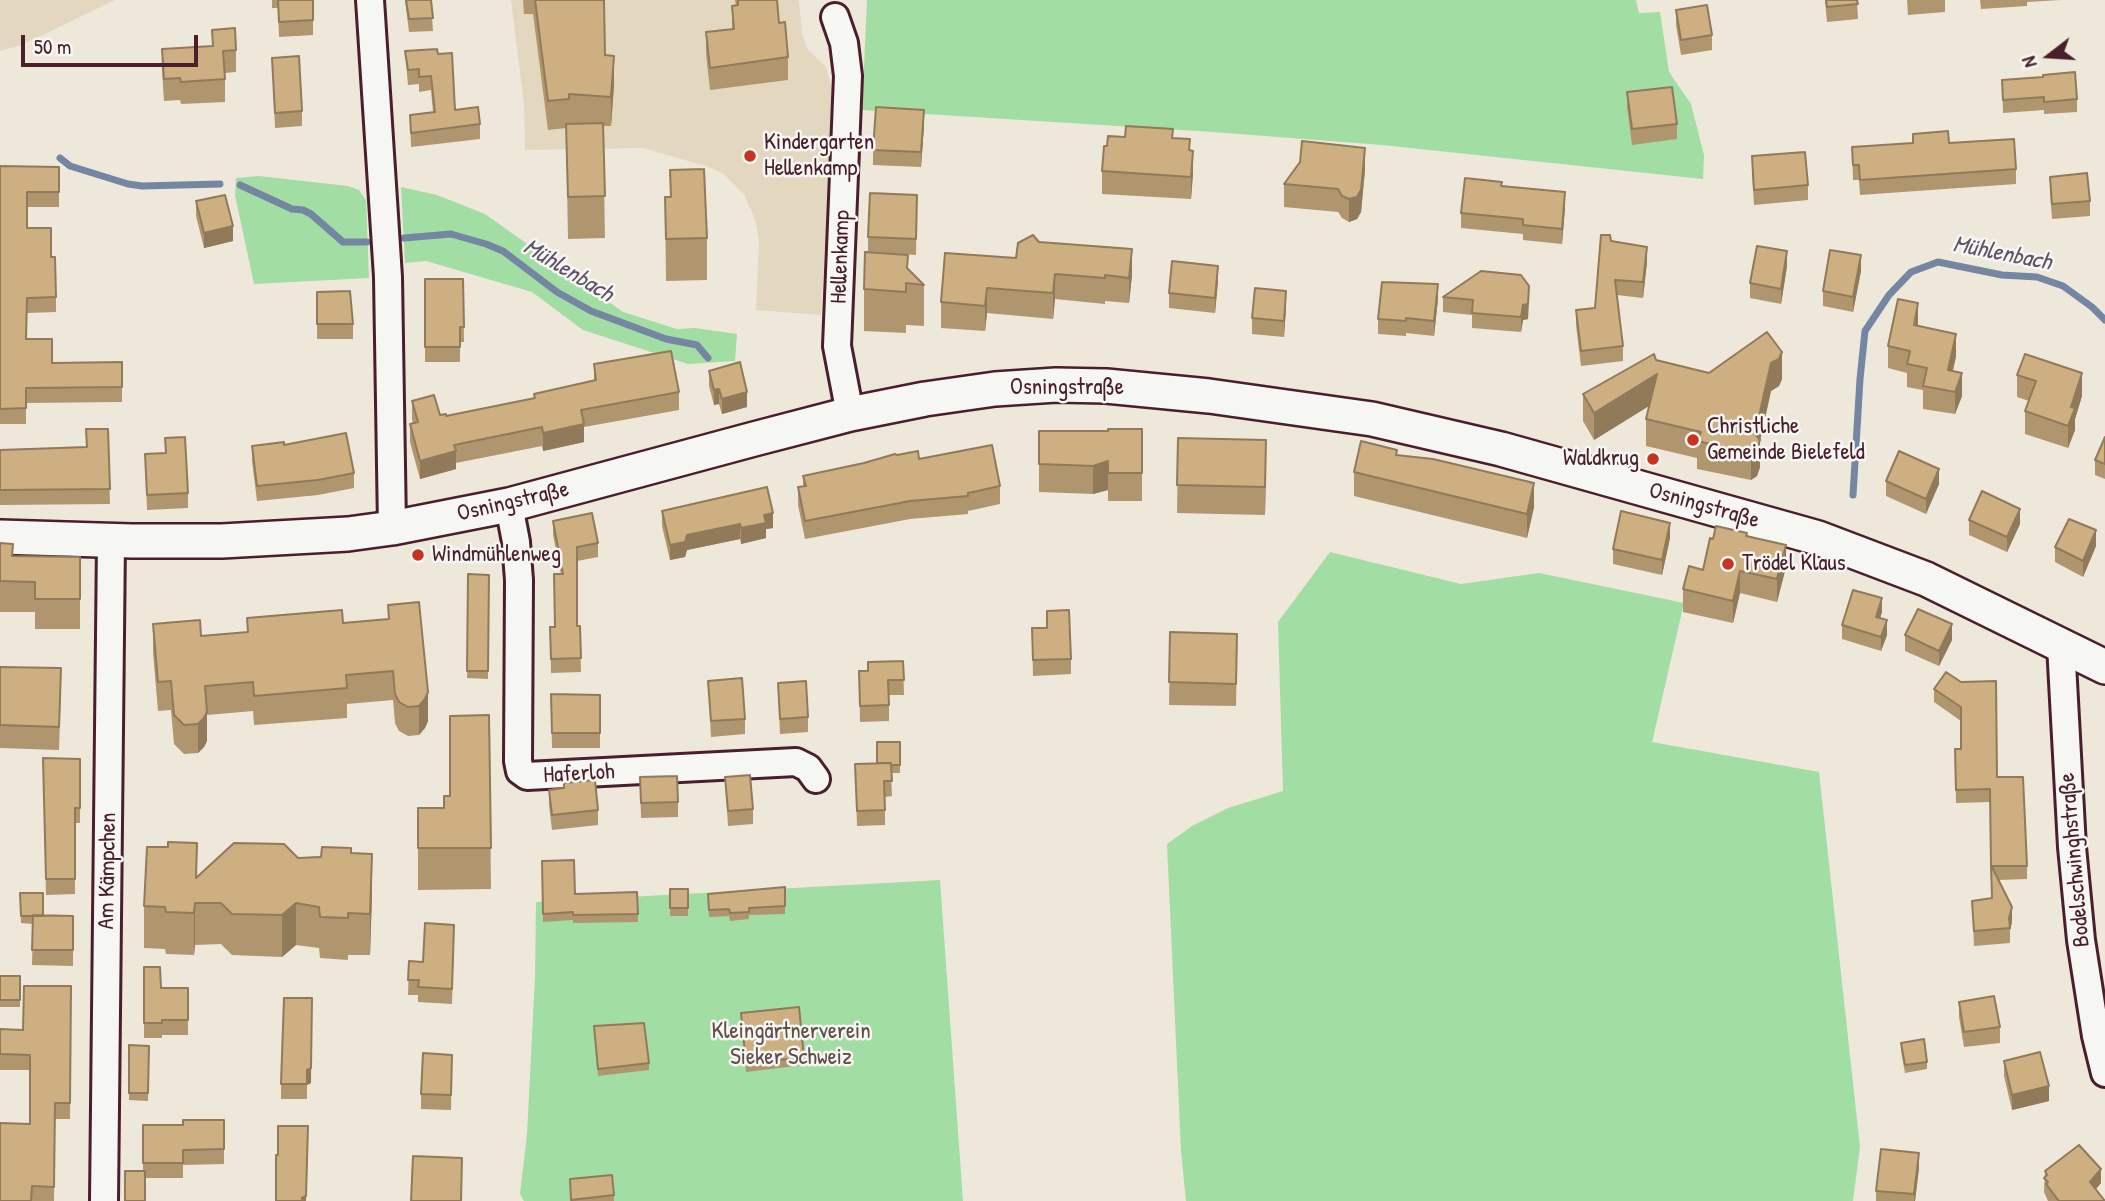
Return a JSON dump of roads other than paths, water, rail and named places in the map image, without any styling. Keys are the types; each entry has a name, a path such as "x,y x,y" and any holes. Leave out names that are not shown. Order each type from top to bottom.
{"main road":[{"name":"Osningstraße","path":"0,537 222,541 348,534 509,505 850,414 983,390 1056,385 1173,391 1371,419 1501,449 1818,538 1926,579 2105,667"}],"street":[{"path":"370,0 387,264 393,528"},
{"name":"Hellenkamp","path":"835,17 844,43 848,76 837,346 850,414"},
{"name":"Haferloh","path":"509,505 519,580 520,771 527,776 796,762 808,768 816,779"},
{"name":"Am Kämpchen","path":"104,1201 111,541"},
{"name":"Bodelschwinghstraße","path":"2061,645 2063,716 2080,927 2096,1036 2105,1073"}],"waterway":[{"name":"Mühlenbach","path":"60,158 70,166 128,184 220,184"},
{"name":"Mühlenbach","path":"240,185 292,209 311,214 343,242 367,242"},
{"name":"Mühlenbach","path":"404,238 451,234 486,244 503,251 557,292 591,311 666,339 697,345 708,358"},
{"name":"Mühlenbach","path":"1853,495 1865,331 1889,295 1911,272 1938,262 2002,275 2037,277 2063,286 2105,320"}],"place":[{"name":"Kindergarten Hellenkamp","path":"750,156"},
{"name":"Christliche Gemeinde Bielefeld","path":"1693,440"},
{"name":"Waldkrug","path":"1653,459"},
{"name":"Windmühlenweg","path":"418,555"},
{"name":"Trödel Klaus","path":"1728,564"}],"park label":[{"name":"Kleingärtnerverein Sieker Schweiz","path":"791,1045"}]}
